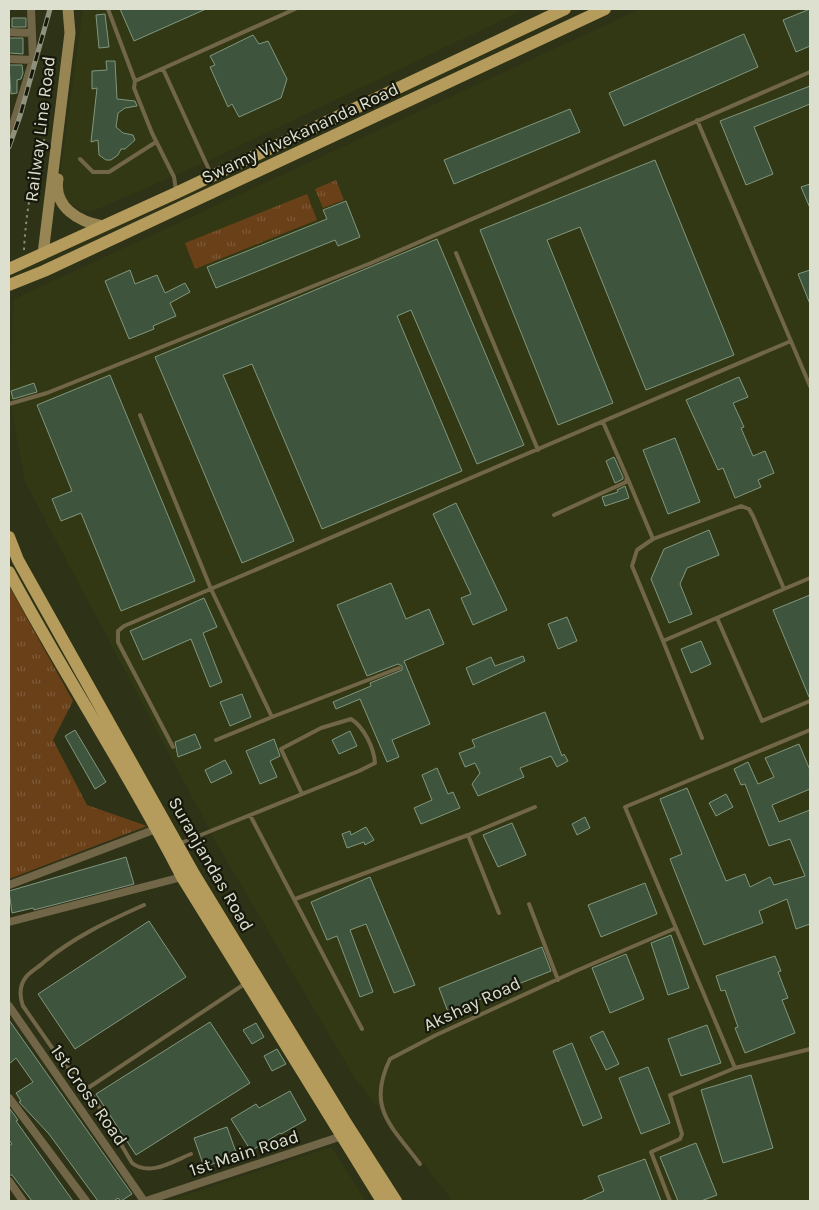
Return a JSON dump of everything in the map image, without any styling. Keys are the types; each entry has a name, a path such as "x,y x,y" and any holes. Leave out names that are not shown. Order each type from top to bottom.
{"main road":[{"name":"Railway Line Road","path":"43,254 70,33 68,9"},
{"path":"75,9 74,58 56,188 66,210 77,218 103,226"},
{"name":"Swamy Vivekananda Road","path":"9,269 176,193 565,9"},
{"name":"Swamy Vivekananda Road","path":"9,285 53,267 605,9"},
{"name":"Suranjandas Road","path":"9,537 18,560 173,847 347,1134 382,1201"},
{"name":"Suranjandas Road","path":"9,572 42,634 156,828 173,847 182,878 347,1134 396,1201"}],"street":[{"path":"9,138 33,60 31,9"},
{"path":"9,32 32,33"},
{"path":"9,59 33,60"},
{"path":"9,885 156,828"},
{"path":"9,922 182,878"},
{"name":"1st Cross Road","path":"9,1006 145,1201"},
{"path":"9,1098 86,1201"},
{"name":"1st Main Road","path":"145,1201 347,1134"},
{"path":"9,1181 23,1201"}],"lane":[{"path":"108,9 135,81 134,88 156,142 174,177 176,193"},
{"path":"135,81 295,9"},
{"path":"163,69 212,176"},
{"path":"9,404 47,393 371,263 810,72"},
{"path":"697,120 810,386"},
{"path":"80,159 93,172 109,172 156,142"},
{"path":"456,253 538,450"},
{"path":"173,746 118,642 117,636 124,626 790,341"},
{"path":"140,415 211,589 272,718"},
{"path":"603,422 653,539"},
{"path":"554,516 621,486 627,477"},
{"path":"702,738 632,566 637,550 653,539 741,506 749,509 784,589"},
{"path":"663,641 810,578"},
{"path":"717,618 762,721 810,701"},
{"path":"216,740 399,668"},
{"path":"173,847 302,794 375,763 374,754 359,724 351,719 321,728 281,749 302,794"},
{"path":"735,1068 624,807 810,730"},
{"path":"295,899 468,835 535,807"},
{"path":"250,815 362,1029"},
{"path":"468,835 499,913"},
{"path":"529,904 558,980"},
{"path":"144,905 113,918 65,945 26,977 20,990 22,1006 62,1062 88,1088 132,1163 137,1167 154,1169 191,1154"},
{"name":"Akshay Road","path":"420,1164 380,1108 379,1089 390,1059 436,1035 676,928"},
{"path":"88,1088 248,982"},
{"path":"670,1201 651,1152 680,1139 682,1134 670,1095 735,1068 810,1049"}],"path":[{"path":"23,263 29,195 33,173 46,134"}],"shaded area":[{"path":"83,9 525,9 210,160 91,212 79,209 71,204 62,194 59,183"},
{"path":"640,9 810,9 810,1201 453,1201 354,1077 217,844 25,482 9,395 14,299"},
{"path":"331,1147 366,1201 168,1201"}],"green space":[{"path":"336,180 344,200 323,208 315,189"},
{"path":"307,194 317,220 195,269 185,243"},
{"path":"9,586 73,701 53,740 87,805 147,826 9,879"}],"building":[{"path":"120,9 206,9 134,41"},
{"path":"810,9 810,46 796,52 783,20"},
{"path":"105,14 109,47 99,48 96,15"},
{"path":"12,18 26,18 26,27 12,27"},
{"path":"744,34 758,67 624,126 609,93"},
{"path":"253,35 259,44 268,41 287,79 281,98 239,117 232,104 228,107 210,67 215,65 210,56"},
{"path":"9,38 23,38 23,54 9,53"},
{"path":"106,61 115,61 117,99 135,101 137,106 125,108 118,113 116,127 123,133 133,135 135,140 125,149 121,149 118,155 111,160 106,160 99,155 98,140 91,142 97,88 92,89 92,71 107,70"},
{"path":"9,65 22,65 23,73 21,79 17,80 17,93 11,94"},
{"path":"810,86 810,104 754,127 773,174 746,185 720,121"},
{"path":"570,109 580,132 454,184 444,160"},
{"path":"655,160 734,355 646,390 580,227 547,240 613,403 558,425 480,230"},
{"path":"810,184 810,208 801,187"},
{"path":"346,201 360,237 338,246 335,240 216,288 207,267 327,219 323,210"},
{"path":"437,239 524,445 477,464 411,310 397,316 462,471 322,529 252,364 223,375 294,541 242,563 155,357"},
{"path":"130,270 135,284 157,275 165,293 185,283 190,292 170,303 176,316 153,326 154,329 129,339 105,281"},
{"path":"810,270 810,304 798,274"},
{"path":"110,375 195,581 121,611 81,513 61,521 52,499 72,491 37,405"},
{"path":"739,377 748,397 733,403 744,427 741,428 753,456 765,451 774,473 758,480 761,487 735,498 723,468 718,470 686,400"},
{"path":"34,383 37,392 13,399 11,391"},
{"path":"675,438 700,502 668,514 643,450"},
{"path":"614,457 623,477 623,479 615,483 606,461"},
{"path":"625,486 629,498 605,506 602,497 618,492 617,490"},
{"path":"456,503 507,610 473,625 461,598 471,594 433,514"},
{"path":"709,530 719,555 687,568 680,584 692,614 669,623 651,579 664,549"},
{"path":"391,583 406,619 429,609 444,644 404,661 430,724 392,740 399,757 387,762 360,699 336,709 333,702 371,686 370,683 402,670 402,666 398,664 367,676 337,605"},
{"path":"810,595 810,697 809,697 773,610"},
{"path":"204,598 217,627 203,633 222,682 210,687 191,639 143,660 130,631"},
{"path":"567,617 577,641 558,649 548,624"},
{"path":"701,641 711,664 691,673 681,649"},
{"path":"523,656 525,661 473,685 466,668 491,657 495,666"},
{"path":"242,694 251,717 230,726 220,702"},
{"path":"545,712 562,756 564,754 568,761 557,767 551,756 520,768 524,777 478,796 472,784 480,773 475,763 465,767 459,753 475,747 472,740"},
{"path":"75,730 106,782 95,789 65,736"},
{"path":"350,731 357,746 339,754 332,740"},
{"path":"195,734 201,748 178,757 175,742"},
{"path":"274,739 280,756 270,761 277,777 260,784 246,751"},
{"path":"799,744 810,770 810,789 772,805 779,822 810,810 810,924 796,929 787,899 759,911 763,923 704,945 670,859 682,854 660,799 687,788 726,881 745,874 750,887 770,877 774,885 805,876 790,839 769,846 745,784 741,785 734,769 748,762 758,784 774,777 765,758"},
{"path":"225,760 232,773 211,783 205,770"},
{"path":"437,768 448,794 453,792 460,808 421,824 414,808 432,800 422,775"},
{"path":"726,794 733,807 716,816 709,803"},
{"path":"585,817 590,828 577,835 572,824"},
{"path":"512,823 526,855 498,867 483,835"},
{"path":"366,827 374,840 365,845 364,842 347,848 342,834 350,831 351,835"},
{"path":"126,857 134,884 34,910 33,908 12,913 9,891"},
{"path":"370,877 415,985 394,993 366,924 350,930 373,992 360,997 337,936 327,940 311,902"},
{"path":"645,883 657,914 601,937 588,905"},
{"path":"149,921 186,977 75,1049 38,994"},
{"path":"671,935 689,988 668,995 651,943"},
{"path":"542,947 551,971 448,1012 439,988"},
{"path":"626,954 644,999 610,1013 592,968"},
{"path":"775,956 781,971 778,972 788,998 782,1000 795,1033 745,1053 735,1028 738,1027 725,990 721,991 716,976"},
{"path":"9,1020 132,1194 121,1201 118,1198 114,1201 98,1201 49,1134 19,1102 21,1101 16,1093 33,1082 16,1058 9,1064"},
{"path":"210,1022 250,1083 136,1155 96,1094"},
{"path":"256,1023 264,1037 252,1044 243,1030"},
{"path":"707,1025 721,1063 681,1076 668,1039"},
{"path":"603,1031 619,1064 606,1070 590,1037"},
{"path":"572,1043 602,1118 583,1126 553,1051"},
{"path":"277,1049 286,1064 272,1071 264,1056"},
{"path":"648,1067 670,1123 641,1134 619,1078"},
{"path":"751,1075 773,1148 723,1163 701,1090"},
{"path":"290,1091 306,1120 251,1151 231,1119 256,1104 259,1108"},
{"path":"10,1109 18,1120 16,1121 73,1201 32,1201 12,1175 9,1175 9,1146 12,1144 9,1140"},
{"path":"227,1127 237,1155 204,1167 194,1138"},
{"path":"696,1143 717,1195 701,1201 678,1201 660,1157"},
{"path":"645,1159 661,1201 581,1201 604,1191 598,1176"}],"railway":[{"path":"9,147 20,116 50,9"}]}
